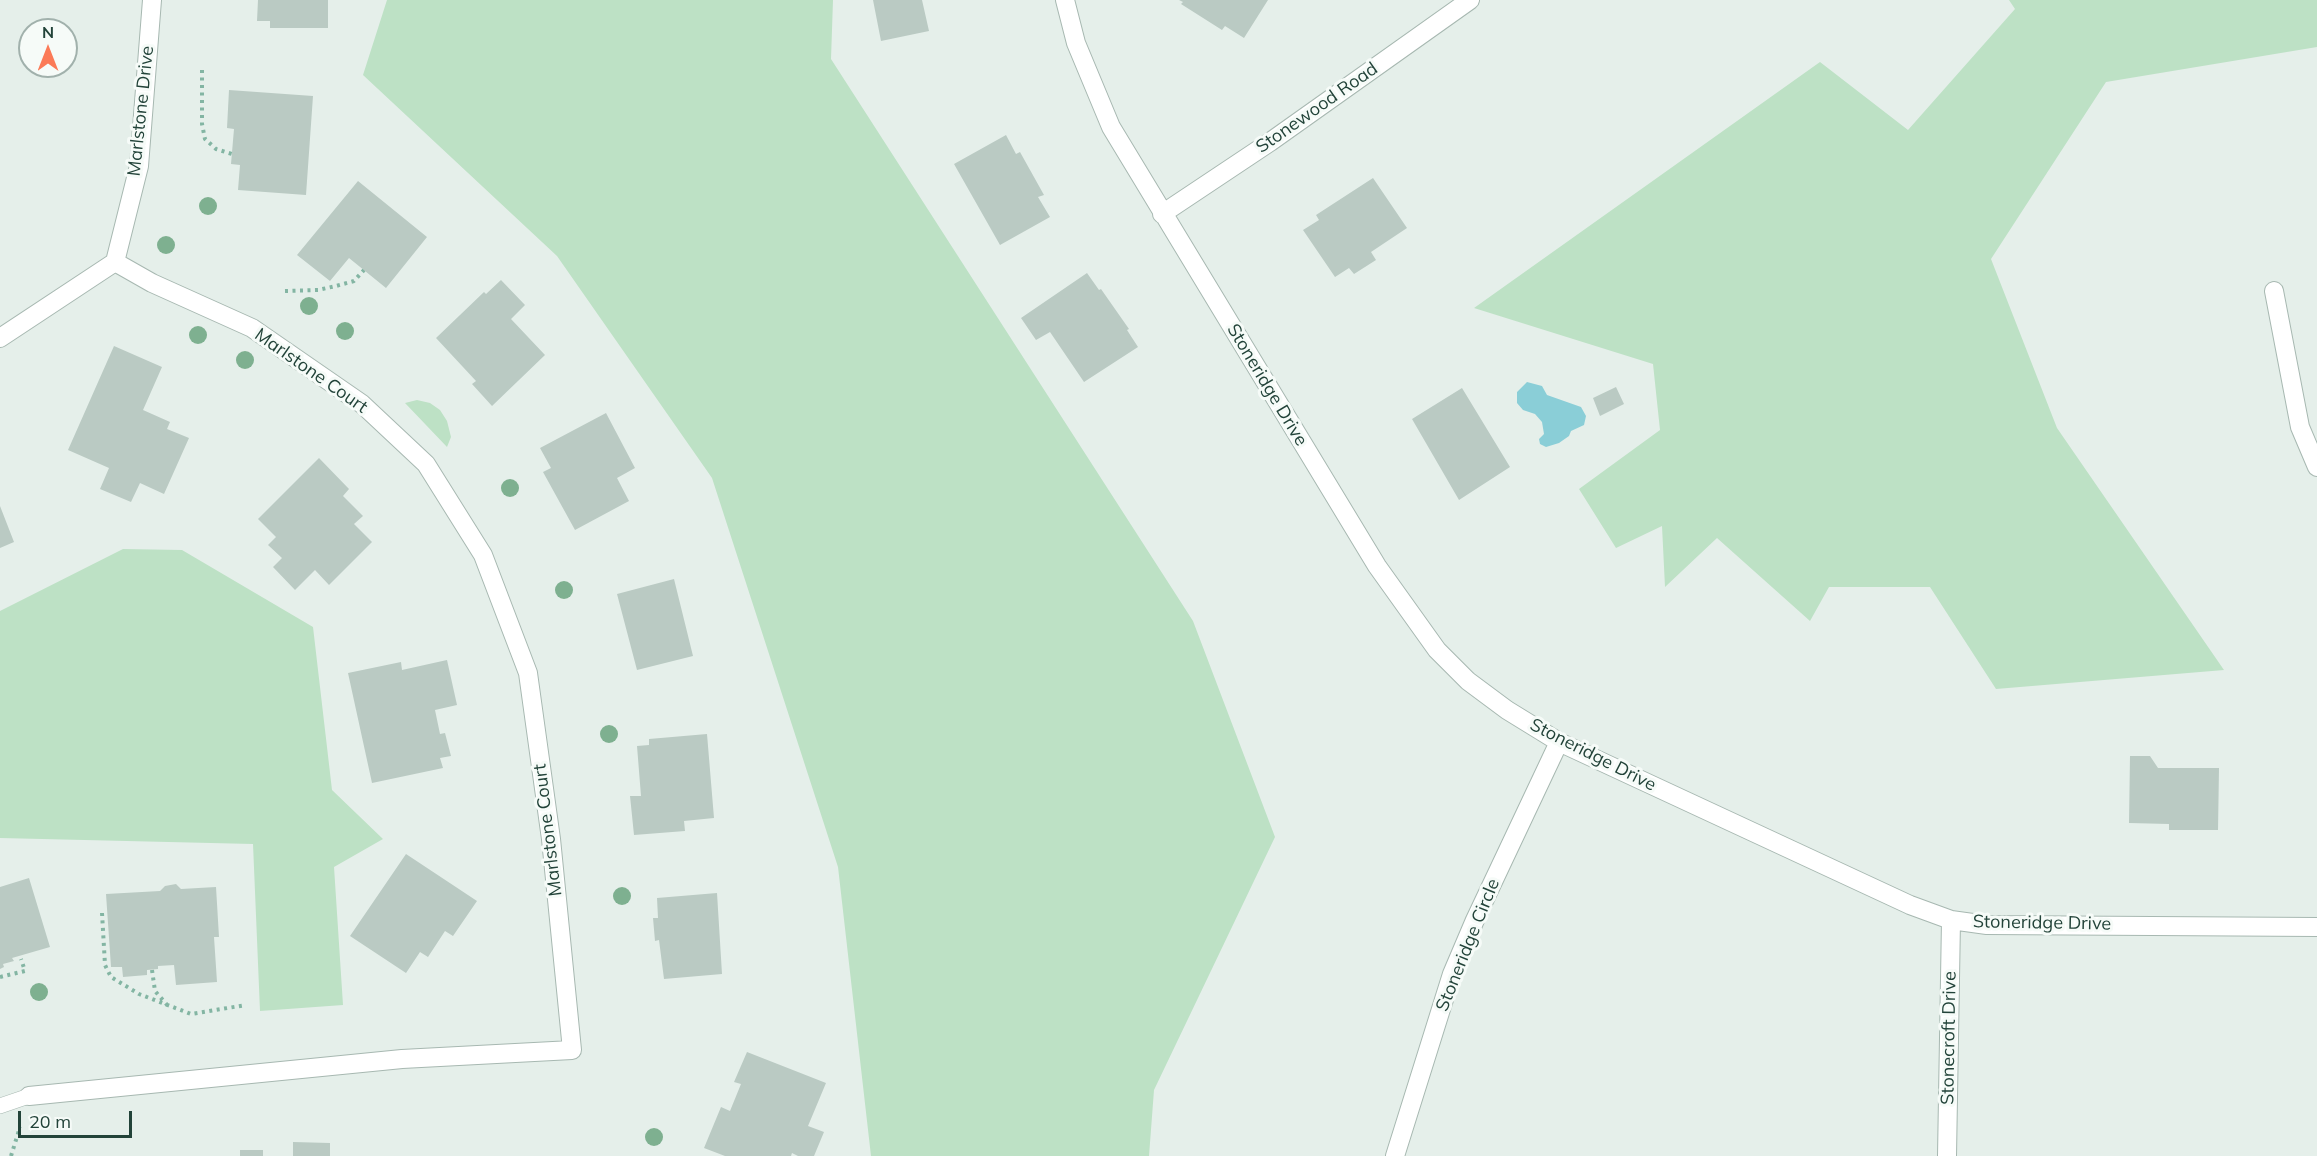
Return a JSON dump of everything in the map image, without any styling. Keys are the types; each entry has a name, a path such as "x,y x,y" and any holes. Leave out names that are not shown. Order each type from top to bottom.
{"street":[{"name":"Marlstone Drive","path":"115,262 139,166 152,0"},
{"name":"Stoneridge Drive","path":"1065,0 1076,43 1111,127 1162,214 1377,566 1437,650 1467,681 1507,710 1559,742 1910,904 1951,920 1987,925 2317,927"},
{"name":"Stonewood Road","path":"1162,214 1270,142 1470,0"},
{"path":"0,338 115,262"},
{"name":"Marlstone Court","path":"29,1096 402,1059 572,1050 551,839 528,673 483,555 426,464 362,404 252,328 152,283 115,262"},
{"path":"2274,291 2300,427 2317,467"},
{"name":"Stoneridge Circle","path":"1395,1156 1452,974 1559,742"},
{"name":"Stonecroft Drive","path":"1947,1156 1951,920"}],"lane":[{"path":"0,1106 29,1096"}],"path":[{"path":"202,70 202,124 205,139 216,149 232,154"},
{"path":"285,291 318,290 336,286 354,281 364,270"},
{"path":"102,913 105,965 111,977 169,1008 191,1014 246,1005"},
{"path":"0,977 25,971 21,959"},
{"path":"152,970 155,991 169,1008"}],"green space":[{"path":"387,0 833,0 831,59 1193,621 1275,837 1154,1090 1149,1156 871,1156 838,867 712,478 557,256 363,75"},
{"path":"2009,0 2317,0 2317,47 2106,82 1991,259 2057,428 2224,670 1996,689 1930,587 1829,587 1810,621 1717,538 1665,587 1662,526 1616,548 1579,489 1660,430 1653,364 1474,308 1820,62 1908,130 2015,9"},
{"path":"417,400 430,403 440,410 447,421 451,437 447,447 405,403"},
{"path":"123,549 182,550 313,627 332,790 383,839 334,867 343,1005 260,1011 253,844 0,838 0,611"}],"water":[{"path":"1527,382 1542,386 1547,395 1581,407 1586,416 1584,425 1571,431 1569,436 1559,443 1546,447 1540,444 1539,439 1544,434 1542,422 1535,414 1523,410 1517,403 1517,392"}],"building":[{"path":"258,0 328,0 328,28 270,28 270,21 257,21"},
{"path":"873,0 922,0 929,31 881,41"},
{"path":"1179,0 1268,0 1244,38 1225,26 1222,30 1181,4 1183,2"},
{"path":"229,90 313,96 306,195 238,190 240,165 231,164 234,129 227,128"},
{"path":"1006,135 1016,154 1020,152 1044,195 1038,197 1050,217 1000,245 954,164"},
{"path":"1373,178 1407,228 1371,252 1376,260 1354,274 1349,268 1335,277 1303,230 1319,220 1316,215"},
{"path":"358,181 427,237 386,288 349,258 330,281 297,255"},
{"path":"1087,273 1129,329 1127,330 1138,347 1084,382 1050,332 1036,340 1021,318"},
{"path":"501,280 525,305 511,319 545,355 492,406 472,384 476,381 436,338 484,292 486,294"},
{"path":"114,346 162,367 143,410 170,422 167,429 189,438 164,494 140,483 131,502 100,489 109,468 68,450"},
{"path":"1616,387 1624,404 1600,416 1593,398"},
{"path":"1462,388 1510,467 1459,500 1412,419"},
{"path":"606,413 635,468 617,478 629,501 575,530 543,472 551,468 540,448"},
{"path":"319,458 349,489 343,496 363,516 354,524 372,542 329,585 315,570 295,590 273,567 282,558 268,545 276,537 258,519"},
{"path":"0,506 14,542 0,548"},
{"path":"674,579 693,656 637,670 617,594"},
{"path":"447,660 457,705 435,710 440,734 445,733 451,756 440,758 443,768 372,783 348,673 401,662 402,670"},
{"path":"707,734 714,818 684,821 685,831 634,835 630,796 641,796 637,746 649,745 649,739"},
{"path":"2130,756 2150,756 2158,768 2219,768 2218,830 2169,830 2169,824 2129,823"},
{"path":"406,854 477,901 453,936 445,931 428,957 420,952 406,973 350,936"},
{"path":"29,878 50,947 12,958 14,961 3,964 4,967 0,969 0,887"},
{"path":"176,884 181,889 216,887 219,937 214,937 217,982 176,985 174,965 158,966 158,969 147,970 147,975 123,977 122,967 111,967 106,894 160,891 165,886"},
{"path":"717,893 722,974 664,979 659,940 655,941 653,918 658,918 657,898"},
{"path":"747,1052 826,1083 808,1126 824,1132 814,1156 798,1156 792,1153 791,1156 725,1156 704,1148 721,1107 730,1111 741,1084 734,1082"},
{"path":"293,1142 330,1143 330,1156 293,1156"},
{"path":"240,1150 263,1150 263,1156 240,1156"}]}
